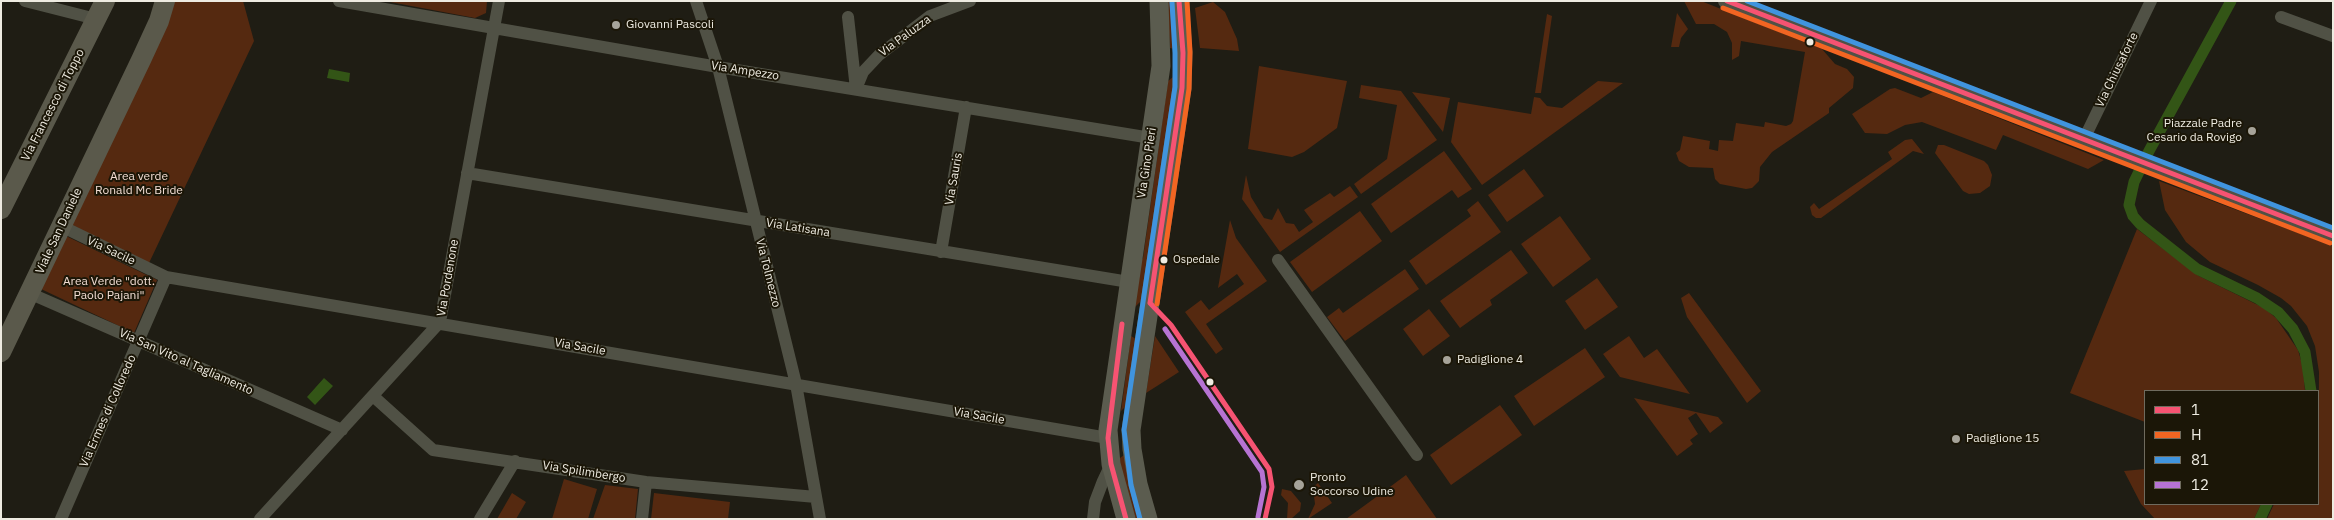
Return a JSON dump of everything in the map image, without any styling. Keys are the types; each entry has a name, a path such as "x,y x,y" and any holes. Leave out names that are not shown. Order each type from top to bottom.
{"main road":[{"name":"Viale San Daniele","path":"1,352 142,60 159,21 164,1"},
{"name":"Via Gino Pieri","path":"1109,446 1122,324 1151,138 1161,59 1159,1"},
{"name":"Via Gino Pieri","path":"1132,439 1150,303 1175,145 1183,60 1179,1"},
{"name":"Via Francesco di Toppo","path":"3,201 100,10"},
{"path":"1161,59 1183,60"},
{"path":"1122,324 1150,303"},
{"path":"1126,519 1109,446 1132,439 1148,519"}],"street":[{"path":"25,1 100,10"},
{"name":"Via Ampezzo","path":"339,1 718,67 1151,138"},
{"name":"Via Pordenone","path":"260,519 440,322 499,1"},
{"name":"Via Tolmezzo","path":"696,1 718,67 796,384 820,519"},
{"name":"Via Paluzza","path":"856,89 863,72 878,56 930,16 970,1"},
{"path":"1726,1 2333,236"},
{"name":"Via Chiusaforte","path":"2084,140 2151,1"},
{"path":"848,17 856,89"},
{"path":"2281,17 2333,36"},
{"name":"Via Sauris","path":"941,252 966,107"},
{"name":"Via Latisana","path":"467,173 1129,282"},
{"name":"Via Sacile","path":"61,226 166,276 796,384 1109,446"},
{"path":"1278,260 1417,455"},
{"name":"Via Ermes di Colloredo","path":"60,519 166,276"},
{"name":"Via San Vito al Tagliamento","path":"30,293 342,430"},
{"name":"Via Spilimbergo","path":"373,396 433,450 646,482 816,498"},
{"path":"1093,519 1095,502 1109,446"},
{"path":"480,519 515,461"},
{"path":"642,519 646,482"}],"green space":[{"name":"Area verde Ronald Mc Bride","path":"174,1 243,1 254,41 149,263 71,227"},
{"path":"385,1 487,1 486,13 475,18"},
{"path":"1167,1 1174,1 1174,49 1170,48"},
{"path":"1684,1 1701,1 1822,49 1835,64 1847,69 1854,77 1853,88 1829,108 1829,113 1772,152 1760,167 1759,181 1752,188 1746,189 1720,184 1715,179 1713,168 1689,167 1679,161 1676,153 1680,150 1683,136 1710,141 1709,149 1718,151 1719,140 1733,141 1736,123 1764,127 1765,122 1786,126 1791,124 1805,52 1741,41 1739,56 1732,60 1732,43 1727,32 1714,24 1696,24"},
{"path":"1213,2 1225,12 1237,39 1239,51 1200,48 1195,8"},
{"path":"1677,13 1688,29 1681,38 1679,47 1671,47"},
{"path":"1547,14 1552,16 1541,93 1535,93"},
{"path":"1259,66 1347,81 1337,128 1304,152 1292,157 1248,149"},
{"path":"1173,77 1176,83 1146,296 1129,313 1137,265 1143,258 1168,81"},
{"path":"1598,81 1623,83 1482,185 1451,142 1458,102 1531,114 1534,97 1540,98 1547,106 1562,108"},
{"path":"1361,85 1401,91 1437,140 1361,194 1354,184 1387,159 1397,105 1359,98"},
{"path":"1895,88 1921,98 1933,92 2104,160 2088,169 2003,135 1996,150 1922,122 1905,125 1887,134 1865,133 1852,114 1890,89"},
{"path":"1412,92 1450,98 1443,132"},
{"path":"1912,139 1924,154 1913,151 1821,218 1816,218 1812,215 1810,207 1814,203 1819,209 1892,159 1888,152 1905,140"},
{"path":"1938,145 1944,145 1984,161 1992,175 1990,186 1980,193 1969,194 1963,191 1935,153"},
{"path":"1444,151 1472,189 1458,198 1452,190 1391,233 1371,204"},
{"path":"1524,169 1544,196 1507,222 1488,195"},
{"path":"1246,175 1251,197 1264,218 1272,220 1278,208 1286,223 1294,224 1299,232 1313,222 1304,210 1330,193 1334,197 1350,186 1358,197 1280,252 1242,199"},
{"path":"2159,181 2333,246 2333,519 2267,519 2274,505 2319,505 2319,372 2315,346 2307,326 2291,306 2281,298 2210,262 2186,242 2165,210"},
{"path":"1478,201 1501,232 1426,285 1409,261 1471,216 1467,210"},
{"path":"1360,211 1382,241 1312,292 1290,262"},
{"path":"1560,216 1591,259 1553,287 1521,244"},
{"path":"1230,220 1236,238 1267,281 1206,324 1223,349 1216,354 1185,312 1201,300 1209,310 1244,284 1237,274 1218,288"},
{"path":"2137,229 2199,276 2264,308 2276,318 2298,350 2303,367 2305,390 2144,390 2144,422 2070,393"},
{"name":"Area Verde \"dott. Paolo Pajani\"","path":"66,236 157,280 134,333 41,289"},
{"path":"1511,250 1528,273 1490,300 1492,305 1460,328 1440,301"},
{"path":"1405,269 1419,289 1345,341 1327,317 1339,308 1343,313"},
{"path":"1597,278 1618,307 1585,330 1565,301"},
{"path":"1689,293 1761,391 1747,403 1687,317 1681,298"},
{"path":"1429,309 1450,336 1423,356 1403,329"},
{"path":"1131,336 1136,339 1125,407 1121,411"},
{"path":"1155,336 1179,372 1146,393"},
{"path":"1629,336 1644,358 1657,349 1690,394 1620,377 1603,354"},
{"path":"1585,348 1605,377 1534,426 1514,396"},
{"path":"1634,398 1718,417 1723,423 1710,433 1696,413 1688,418 1698,434 1690,440 1693,444 1677,456"},
{"path":"1500,405 1522,435 1451,485 1430,455"},
{"path":"1124,455 1139,519 1132,519 1119,469 1120,458"},
{"path":"2144,469 2144,505 2261,505 2254,519 2155,519 2141,504 2124,471"},
{"path":"1406,475 1437,519 1346,519 1379,495"},
{"path":"564,479 597,489 588,519 552,519"},
{"path":"1318,483 1332,503 1308,519 1315,504 1313,487"},
{"path":"605,485 638,489 635,519 593,519"},
{"path":"1282,489 1291,491 1301,503 1300,511 1291,519 1287,519 1288,503 1281,495"},
{"path":"512,493 526,502 516,519 497,519"},
{"path":"654,493 730,502 728,519 651,519"}],"shaded area":[{"path":"329,69 350,73 349,82 327,78"},
{"path":"324,378 333,386 315,405 307,397"}],"waterway":[{"path":"2231,1 2149,151 2134,182 2129,205 2133,216 2140,224 2197,269 2257,298 2278,312 2293,329 2305,352 2311,390"},
{"path":"2260,519 2267,505"}],"transit line":[{"name":"1","path":"1150,303 1182,88 1183,53 1179,1"},
{"name":"H","path":"1157,304 1189,89 1190,52 1187,1"},
{"name":"1","path":"1727,1 2333,236"},
{"name":"81","path":"1747,1 2333,228"},
{"name":"81","path":"1140,519 1131,485 1124,430 1175,87 1172,2"},
{"name":"H","path":"1723,8 2330,243"},
{"name":"1","path":"1150,303 1171,325 1269,469 1272,487 1265,519"},
{"name":"1","path":"1122,324 1108,438 1111,464 1126,519"},
{"name":"12","path":"1165,329 1262,472 1264,487 1258,517"}],"place":[{"name":"Giovanni Pascoli","path":"616,25"},
{"name":"Piazzale Padre Cesario da Rovigo","path":"2252,131"},
{"name":"Ospedale","path":"1164,260"},
{"name":"Padiglione 4","path":"1447,360"},
{"name":"Padiglione 15","path":"1956,439"},
{"name":"Pronto Soccorso Udine","path":"1299,485"}]}
